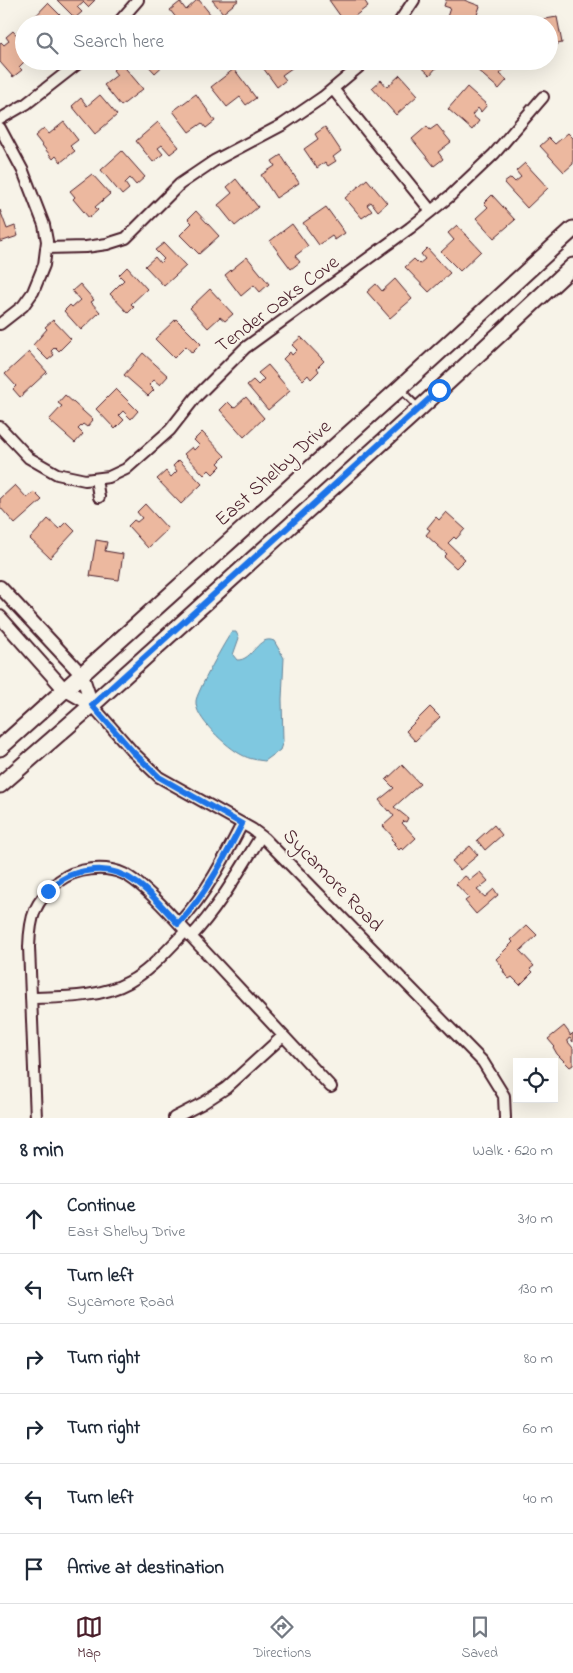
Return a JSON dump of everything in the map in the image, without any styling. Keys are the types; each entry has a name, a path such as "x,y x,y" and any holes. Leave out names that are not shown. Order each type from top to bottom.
{"main road":[{"name":"East Shelby Drive","path":"0,748 400,388 573,229"},
{"path":"0,784 92,705 419,409 573,266"}],"street":[{"path":"125,15 138,0"},
{"path":"404,15 414,0"},
{"path":"0,119 26,104 69,70"},
{"path":"46,248 86,247 107,244 126,238 180,184 214,161 282,125 333,89 355,70"},
{"path":"333,89 431,211"},
{"name":"Tender Oaks Cove","path":"0,427 29,458 57,474 85,480 109,477 126,469 170,430 195,398 245,348 410,228 450,196 494,154 543,97"},
{"path":"0,128 23,172 44,225 47,241 44,265 34,292 23,306 0,324"},
{"path":"96,479 99,497"},
{"name":"Sycamore Road","path":"0,587 82,675 92,705"},
{"name":"Sycamore Road","path":"0,616 64,689 92,705 133,752 159,777 261,836 482,1062 504,1096 505,1118"},
{"path":"31,998 86,995 109,990 128,982 159,958 185,930 194,906 209,884 242,824"},
{"path":"185,930 205,921 261,836"},
{"path":"36,1118 29,947 30,924 35,909 48,891 63,879 80,871 104,869 123,874 135,881 185,930 331,1087"},
{"path":"174,1118 226,1088 283,1036"}],"lane":[{"path":"400,388 419,409"}],"water":[{"path":"232,632 236,632 239,638 233,655 237,660 243,659 259,644 268,640 274,641 284,658 282,699 283,741 280,750 265,761 245,756 229,746 206,724 197,708 197,696 218,654"}],"building":[{"path":"57,0 95,0 88,7 83,2 77,7 82,12 78,15 72,15"},
{"path":"199,0 211,15 174,15 170,10 180,2 186,10"},
{"path":"212,0 239,0 223,13"},
{"path":"329,0 364,0 368,6 356,15 340,15"},
{"path":"446,0 464,0 480,6 477,15 448,15 450,8 444,6"},
{"path":"48,3 60,15 37,15"},
{"path":"558,22 562,43 558,44"},
{"path":"13,31 15,33 15,70 22,70 13,77 0,62 0,43 4,45 9,41 6,37"},
{"path":"113,70 127,70 143,89 121,106 104,85 117,75"},
{"path":"235,70 256,98 246,105 240,97 227,107 211,87"},
{"path":"265,70 289,70 282,75 286,80 277,87"},
{"path":"425,70 434,70 430,75"},
{"path":"477,70 503,70 500,74 507,80 499,89"},
{"path":"400,75 418,95 396,115 372,88 381,80 387,87"},
{"path":"467,87 487,105 481,112 478,108 472,115 479,121 472,130 448,109"},
{"path":"196,94 215,121 206,128 202,123 189,132 173,111"},
{"path":"100,95 117,115 95,134 72,106 81,98 87,106"},
{"path":"64,122 78,140 70,146 75,151 61,162 56,156 53,159 35,136 44,128 49,134"},
{"path":"158,122 179,147 170,154 162,145 158,148 163,154 153,162 136,141"},
{"path":"437,125 451,142 438,152 443,159 434,166 412,139 427,126 430,130"},
{"path":"325,127 341,151 333,157 336,161 328,166 325,162 317,168 304,149 318,139 315,134"},
{"path":"568,133 573,138 573,164 564,172 540,146 549,138 555,144"},
{"path":"122,151 145,177 136,185 130,178 125,183 129,189 122,195 101,170"},
{"path":"281,155 299,183 276,198 261,175 275,166 272,161"},
{"path":"525,163 548,188 527,208 504,183 511,178 515,182 521,177 516,171"},
{"path":"92,174 110,194 95,207 98,210 89,218 73,199 75,197 70,191"},
{"path":"236,179 258,207 235,226 218,205 232,193 227,187"},
{"path":"367,179 387,203 378,211 371,202 367,205 372,211 362,218 345,198"},
{"path":"492,195 515,220 494,238 476,218 488,207 484,203"},
{"path":"326,207 345,233 335,240 332,236 319,245 303,223"},
{"path":"0,210 7,229 15,226 18,236 0,242"},
{"path":"196,211 219,236 199,254 180,235 192,223 188,219"},
{"path":"292,224 308,246 295,256 300,262 291,269 270,241"},
{"path":"457,225 481,251 460,271 441,252 454,240 448,233"},
{"path":"164,243 186,266 164,286 145,266 155,257 160,263 164,259 155,250"},
{"path":"427,248 450,273 429,292 405,267 414,259 419,264 425,259 421,254"},
{"path":"247,257 269,284 260,292 254,285 241,296 225,275"},
{"path":"127,267 147,289 131,304 134,307 128,313 110,294 124,280 119,275"},
{"path":"395,279 412,299 390,318 367,292 376,284 382,291"},
{"path":"80,284 94,300 91,302 100,312 81,330 64,311 70,305 72,307 80,300 72,291"},
{"path":"210,289 233,314 225,321 220,317 208,328 190,308"},
{"path":"176,319 201,344 192,353 186,346 174,358 155,339"},
{"path":"53,320 71,339 59,351 55,347 51,351 54,355 48,360 33,345 47,329 45,327"},
{"path":"301,337 324,361 317,368 319,371 311,379 308,375 303,380 283,359 290,352 292,355 297,350 292,345"},
{"path":"29,352 47,372 20,397 13,389 16,386 5,374"},
{"path":"143,353 168,376 160,385 154,380 149,385 154,390 148,396 124,375"},
{"path":"268,365 290,391 268,410 247,385 253,380 258,385 264,379 258,373"},
{"path":"116,389 138,411 131,419 123,411 119,415 124,420 115,429 96,409"},
{"path":"65,395 93,420 87,427 83,424 78,429 83,434 75,443 49,420 62,406 58,403"},
{"path":"246,397 264,418 244,437 220,410 228,402 234,408"},
{"path":"202,432 225,456 218,463 221,466 213,474 209,470 204,475 184,454 192,447 194,450 199,445 194,440"},
{"path":"179,460 202,484 181,504 157,479 166,471 171,477 177,471 173,466"},
{"path":"15,485 27,498 34,492 42,500 15,524 0,507 0,499"},
{"path":"145,504 168,529 148,548 128,526 134,520 137,522 142,518 137,512"},
{"path":"446,512 465,529 456,539 454,537 448,543 465,559 456,568 444,557 447,554 426,535 430,530 427,528 436,517 439,520"},
{"path":"48,519 59,529 66,522 75,531 50,558 30,539"},
{"path":"96,540 107,542 105,551 123,554 119,580 90,576"},
{"path":"430,707 440,717 415,741 406,731"},
{"path":"402,765 420,784 394,807 408,818 406,822 402,823 416,838 403,850 401,848 399,850 393,844 395,843 391,839 393,837 383,826 394,816 379,800 394,788 386,780"},
{"path":"494,825 502,835 485,850 477,840"},
{"path":"470,846 478,855 460,870 452,861"},
{"path":"480,872 488,881 477,890 485,897 494,889 498,895 476,914 465,901 469,898 456,884 465,876 470,880"},
{"path":"527,925 537,935 520,951 534,966 530,969 533,972 520,985 512,977 509,979 506,976 502,966 496,959 513,942 511,940"},
{"path":"564,1026 570,1036 573,1033 573,1042 570,1038 568,1039 573,1048 573,1065 570,1067 557,1054 554,1046 548,1039"}],"route":[{"path":"48,891 63,879 80,871 104,869 123,874 135,881 178,924 194,906 209,884 242,824 159,777 133,752 92,705 439,390"}]}
